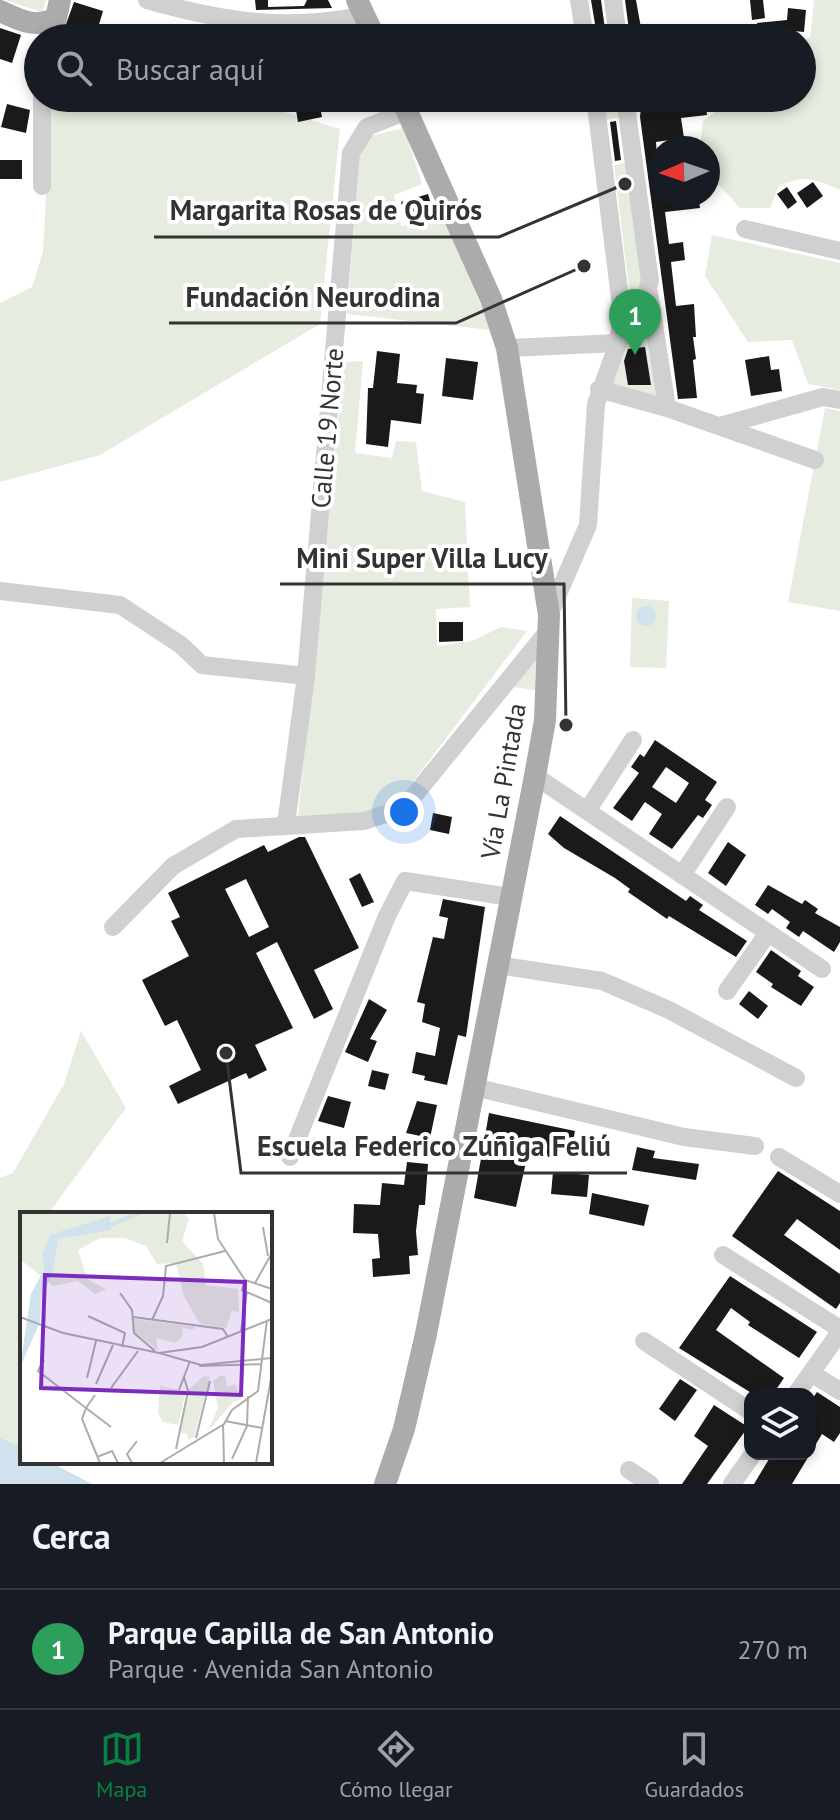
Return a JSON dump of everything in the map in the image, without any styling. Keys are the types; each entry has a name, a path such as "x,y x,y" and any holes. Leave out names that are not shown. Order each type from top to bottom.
{"main road":[{"path":"51,24 56,18 60,0"},
{"path":"0,11 27,24"},
{"name":"Vía La Pintada","path":"385,1484 404,1429 426,1334 535,776 545,720 549,623 507,348 491,299 408,112"}],"street":[{"path":"147,0 201,15 260,24"},
{"path":"579,0 583,24"},
{"path":"613,0 616,24"},
{"path":"322,24 361,8"},
{"path":"42,112 42,186"},
{"name":"Calle 19 Norte","path":"286,824 306,676 351,153 367,127 391,112"},
{"path":"597,112 623,304 618,343"},
{"path":"627,112 646,231 649,291 667,408"},
{"path":"745,229 840,251"},
{"path":"113,927 173,866 236,829 364,821 404,808 549,623 588,525 599,389 618,343 649,291"},
{"path":"507,348 618,343"},
{"path":"599,389 667,408 815,460"},
{"path":"720,426 823,397 840,400"},
{"path":"0,591 120,605 181,645 202,665 306,676"},
{"path":"587,811 633,740"},
{"path":"535,776 822,969"},
{"path":"682,875 727,807"},
{"path":"290,1157 387,916 405,881 511,897"},
{"path":"727,991 768,933"},
{"path":"497,965 602,981 669,1010 796,1078"},
{"path":"474,1087 684,1137 755,1146"},
{"path":"779,1157 840,1194"},
{"path":"723,1255 840,1331 800,1388"},
{"path":"644,1341 744,1407"},
{"path":"811,1373 840,1391"},
{"path":"732,1484 749,1460"},
{"path":"629,1470 650,1484"}],"shaded area":[{"path":"5,0 46,0 42,12"},
{"path":"814,0 840,0 840,190 816,181 797,180 779,186 770,208 740,208 720,186 720,136 701,136 703,121 715,112 816,112 816,24 811,24"},
{"path":"50,112 284,112 340,129 320,324 100,455 0,482 0,303 32,287 43,252"},
{"path":"605,112 621,112 622,117 606,120"},
{"path":"404,128 422,184 394,195 401,226 443,215 491,330 347,314 360,149 366,137"},
{"path":"631,161 645,288 640,302 631,305 614,165"},
{"path":"712,235 840,263 840,390 808,384 792,340 748,342 705,276"},
{"path":"646,305 659,404 605,387"},
{"path":"363,361 355,453 392,458 396,441 416,442 422,491 465,502 470,607 436,609 437,646 472,641 501,627 527,631 394,807 353,815 298,816 344,362"},
{"path":"825,408 840,411 840,611 788,602"},
{"path":"632,598 669,601 666,668 630,667"},
{"path":"543,649 541,691 513,687"},
{"path":"81,1031 126,1108 49,1212 20,1212 20,1464 0,1484 0,1178 13,1173 64,1084"}],"water":[{"path":"646,606 653,609 656,616 653,623 646,626 639,623 636,616 639,609"},
{"path":"0,1438 20,1446 20,1464 54,1464 92,1484 0,1484"}],"building":[{"path":"255,0 268,0 268,7 304,6 307,0 328,0 332,8 256,10"},
{"path":"591,0 601,0 604,24 595,24"},
{"path":"625,0 636,0 640,24 628,24"},
{"path":"750,0 763,0 765,18 752,20"},
{"path":"74,2 103,11 99,24 66,24"},
{"path":"788,8 806,10 805,24 757,24 757,23 787,20"},
{"path":"0,28 21,35 12,63 0,59"},
{"path":"7,104 30,112 26,133 1,127"},
{"path":"296,112 321,112 322,117 298,122"},
{"path":"641,112 707,112 707,115 681,118 684,136 648,136 648,176"},
{"path":"616,121 621,160 615,161 610,122"},
{"path":"0,160 22,160 22,179 0,179"},
{"path":"813,182 823,196 807,208 797,193"},
{"path":"787,187 797,202 788,209 777,194"},
{"path":"428,194 433,211 406,219 401,202"},
{"path":"652,208 700,208 665,212 669,244 683,242 685,260 671,262 676,306 694,304 696,359 693,360 697,398 678,399"},
{"path":"645,347 651,385 628,385 624,361 628,349"},
{"path":"377,351 400,354 397,383 417,385 416,393 424,394 421,424 391,420 388,447 366,444 368,388 373,388"},
{"path":"769,356 771,370 779,369 782,391 751,396 745,360"},
{"path":"446,358 478,362 473,400 442,396"},
{"path":"439,622 463,622 463,641 439,642"},
{"path":"655,740 717,782 705,800 712,805 703,818 698,815 672,849 649,834 662,814 645,802 632,821 613,808 639,773 631,767 640,754 644,757","holes":["666,767 689,783 676,803 652,787"]},
{"path":"433,813 452,817 449,834 430,830"},
{"path":"560,816 686,901 690,896 703,905 699,910 747,941 736,957 669,916 667,919 628,892 630,889 615,878 564,848 548,834"},
{"path":"305,837 359,948 314,970 333,1009 314,1019 277,942 256,953 293,1028 255,1045 267,1070 249,1079 246,1073 178,1104 169,1086 201,1070 177,1020 165,1026 142,980 189,956 171,921 180,917 168,893 264,845 268,852","holes":["246,879 269,927 249,937 225,889"]},
{"path":"728,842 746,855 726,886 708,873"},
{"path":"360,873 374,902 362,907 349,879"},
{"path":"768,885 802,904 805,900 818,909 815,913 840,927 840,942 834,952 803,931 799,937 786,928 790,922 772,909 768,914 755,905"},
{"path":"443,899 485,907 466,1037 458,1035 447,1085 424,1080 425,1076 412,1073 416,1052 435,1056 440,1028 422,1022 425,1004 417,1002 433,937 444,939 448,918 439,916"},
{"path":"771,950 801,971 798,976 814,987 801,1006 771,987 773,984 756,972"},
{"path":"749,991 768,1006 758,1019 739,1004"},
{"path":"369,999 387,1010 370,1039 377,1041 368,1062 345,1052"},
{"path":"372,1070 389,1074 385,1090 368,1086"},
{"path":"328,1096 351,1102 344,1128 318,1121"},
{"path":"417,1101 437,1105 430,1138 406,1133"},
{"path":"489,1113 575,1131 571,1151 551,1148 550,1157 528,1153 516,1207 474,1198"},
{"path":"637,1147 655,1151 653,1158 699,1164 696,1180 632,1170"},
{"path":"407,1162 428,1164 425,1205 419,1205 416,1231 418,1255 409,1256 410,1274 373,1277 372,1259 380,1258 378,1234 353,1233 354,1204 380,1205 382,1183 404,1185"},
{"path":"778,1171 840,1211 840,1250 797,1219 784,1235 840,1274 840,1303 836,1309 732,1236"},
{"path":"553,1172 589,1175 587,1197 551,1194"},
{"path":"592,1193 649,1205 644,1226 589,1214"},
{"path":"730,1276 817,1332 799,1358 748,1325 750,1322 731,1308 716,1330 784,1378 777,1388 744,1388 679,1348"},
{"path":"680,1379 697,1390 675,1421 659,1409"},
{"path":"816,1393 840,1407 840,1433 834,1442 822,1434 816,1444"},
{"path":"714,1405 744,1424 744,1433 707,1484 682,1484 708,1446 694,1436"},
{"path":"768,1460 806,1460 792,1484 754,1484"}],"place":[{"name":"Margarita Rosas de Quirós","path":"625,184"},
{"name":"Fundación Neurodina","path":"584,266"},
{"name":"Parque Capilla de San Antonio","path":"635,355"},
{"name":"Mini Super Villa Lucy","path":"566,725"},
{"name":"Escuela Federico Zúñiga Feliú","path":"226,1053"}]}
